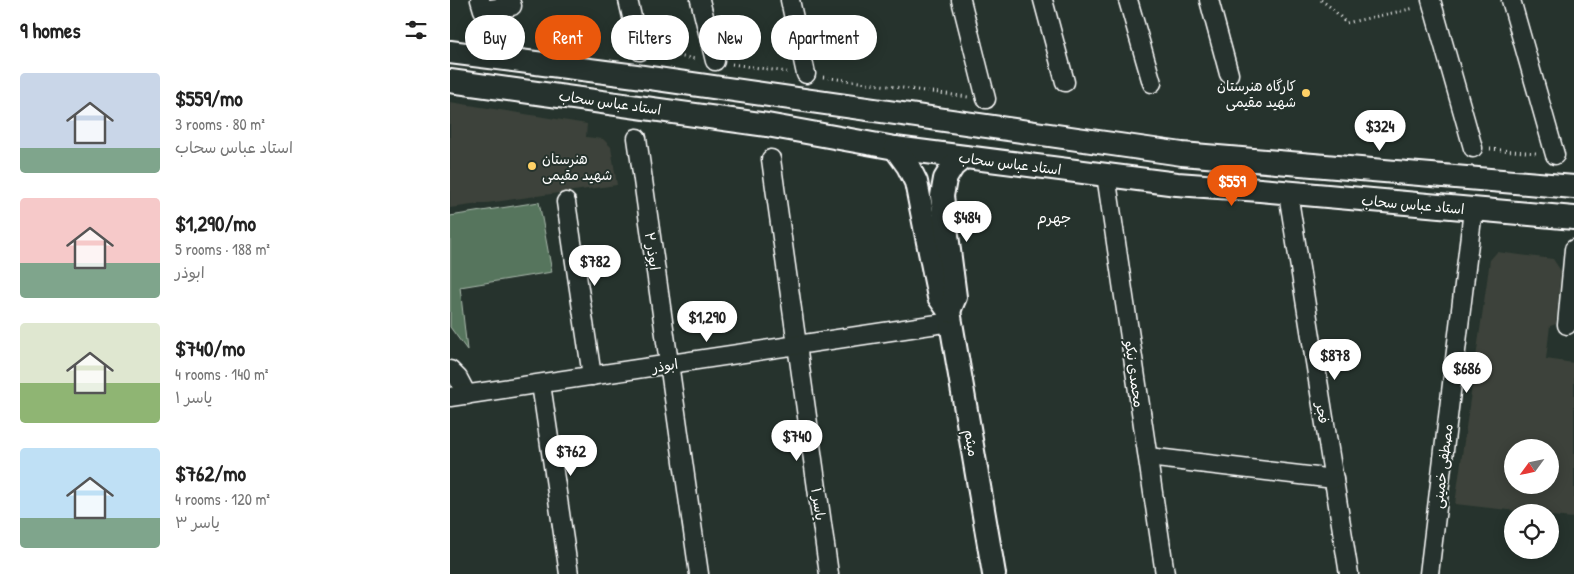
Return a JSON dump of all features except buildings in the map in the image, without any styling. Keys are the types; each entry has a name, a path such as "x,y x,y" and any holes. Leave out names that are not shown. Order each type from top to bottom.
{"street":[{"path":"480,0 483,10 511,3"},
{"path":"628,0 632,15"},
{"path":"700,0 715,61"},
{"path":"790,0 806,74"},
{"path":"961,0 986,99"},
{"path":"1043,0 1065,82"},
{"path":"1128,0 1152,83"},
{"path":"1209,0 1229,74"},
{"path":"1511,0 1555,155"},
{"path":"1432,2 1473,148"},
{"name":"استاد عباس سحاب","path":"450,52 636,76 1182,154 1574,187"},
{"name":"استاد عباس سحاب","path":"450,81 767,125 895,148 1177,184 1574,218"},
{"name":"ابوذر ۲","path":"636,138 699,574"},
{"name":"میثم","path":"895,148 908,166 916,182 938,297 950,317 994,574"},
{"path":"1177,184 1182,154"},
{"name":"میثم","path":"950,317 955,297 942,196 945,179 953,166 964,157"},
{"name":"یاسر ۱","path":"771,159 829,574"},
{"name":"محمدی نیکو","path":"1106,175 1165,574"},
{"name":"فجر","path":"1288,193 1349,574"},
{"path":"566,202 592,376"},
{"name":"مصطفی خمینی","path":"1429,574 1473,210"},
{"path":"1567,325 1574,249"},
{"name":"ابوذر","path":"458,396 797,345 950,317"},
{"path":"450,370 458,378 458,396"},
{"path":"541,384 569,574"},
{"path":"1148,457 1334,479"}],"path":[{"path":"1321,0 1333,9 1346,23 1432,2"},
{"path":"1473,148 1555,155"}],"shaded area":[{"name":"هنرستان شهید مقیمی","path":"450,102 587,124 586,137 603,139 611,147 617,185 450,208"},
{"path":"1497,252 1553,259 1561,271 1556,324 1550,326 1546,359 1574,363 1574,518 1559,517 1559,504 1504,504 1504,510 1455,504 1490,260"}],"green space":[{"path":"539,202 552,272 460,287 467,350 450,327 450,216"}],"place":[{"name":"کارگاه هنرستان شهید مقیمی","path":"1306,93"},
{"name":"هنرستان شهید مقیمی","path":"532,166"}],"district":[{"name":"جهرم","path":"1054,217"}]}
